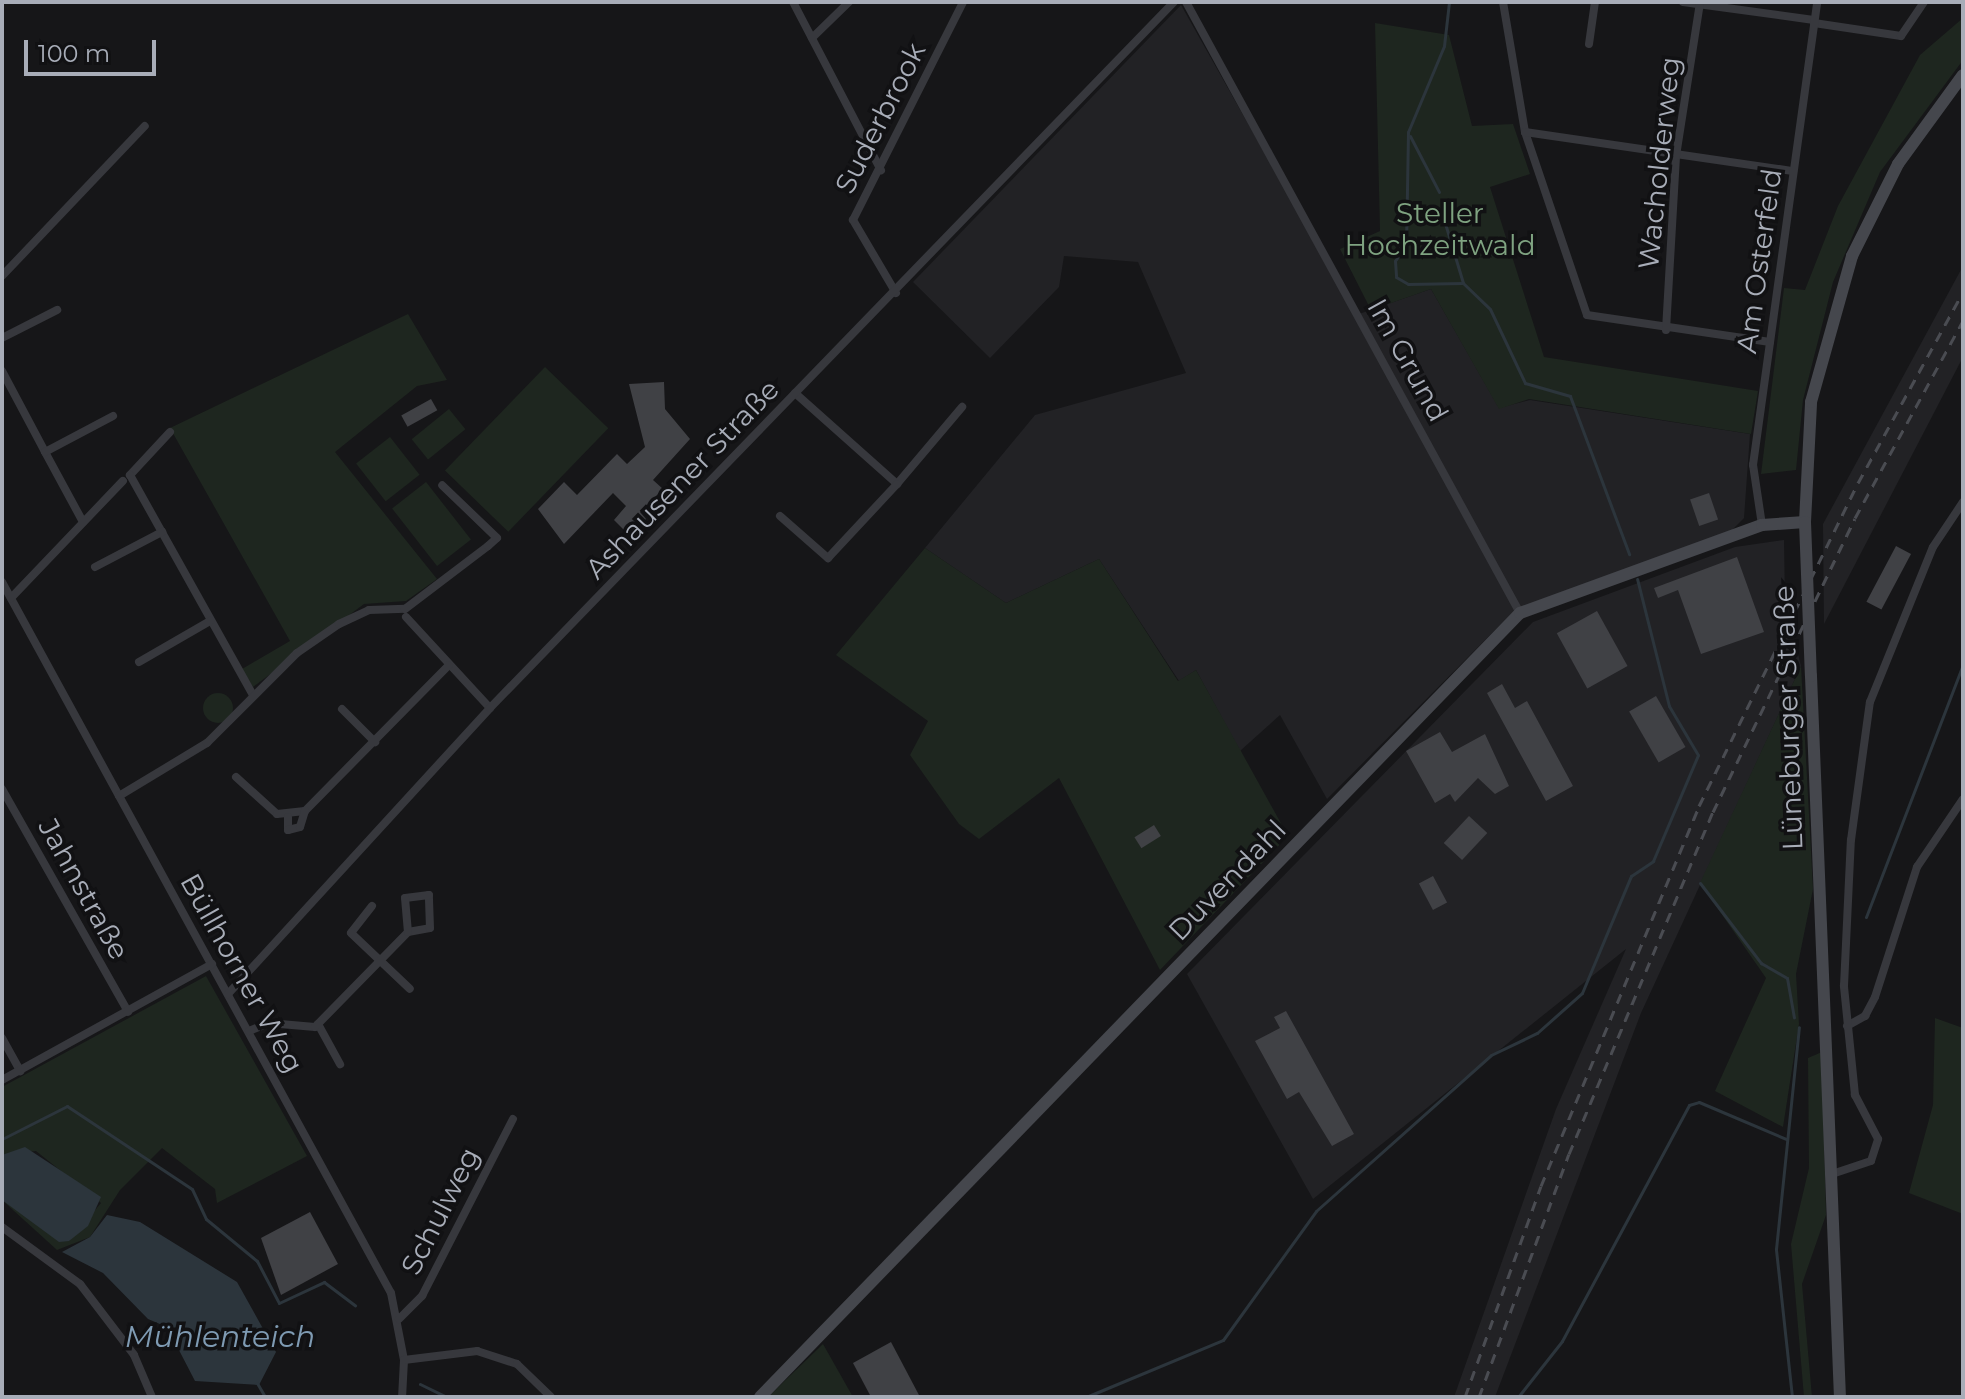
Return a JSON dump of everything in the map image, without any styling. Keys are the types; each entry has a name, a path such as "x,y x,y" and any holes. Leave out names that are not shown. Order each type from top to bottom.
{"street":[{"path":"793,2 881,170"},
{"path":"812,38 849,2"},
{"name":"Suderbrook","path":"896,293 853,220 881,170 963,2"},
{"name":"Ashausener Straße","path":"228,994 490,708 896,293 1174,2"},
{"name":"Im Grund","path":"1186,2 1520,613"},
{"path":"1503,2 1525,132 1587,315 1666,330 1770,342"},
{"path":"1589,44 1595,2"},
{"path":"1683,2 1901,36 1924,2"},
{"name":"Am Osterfeld","path":"1762,525 1753,465 1817,2"},
{"name":"Wacholderweg","path":"1666,330 1676,156 1700,3"},
{"name":"Lüneburger Straße","path":"1840,1397 1805,522 1811,402 1852,256 1898,164 1963,75"},
{"path":"2,276 145,126"},
{"path":"1525,132 1793,171"},
{"path":"2,338 57,310"},
{"path":"2,371 83,522"},
{"path":"795,393 897,484"},
{"path":"780,516 828,558 897,484 962,407"},
{"path":"45,452 113,416"},
{"path":"170,432 130,475 253,695"},
{"path":"11,598 123,481"},
{"path":"119,796 207,743 253,695 339,624 369,610 405,609 497,538 442,485"},
{"path":"1832,1174 1871,1161 1878,1139 1855,1095 1847,1026 1845,911 1870,702 1933,547 1963,502"},
{"name":"Duvendahl","path":"760,1397 1520,613 1762,525 1805,522"},
{"path":"95,567 162,532"},
{"name":"Büllhorner Weg","path":"2,582 249,1031 399,1319 404,1360 402,1397"},
{"path":"406,617 490,708"},
{"path":"139,662 210,621"},
{"path":"236,777 288,817 305,811 448,666"},
{"path":"342,709 375,742"},
{"name":"Jahnstraße","path":"2,789 128,1012"},
{"path":"1847,1026 1865,1016 1875,997 1917,867 1963,799"},
{"path":"249,1031 269,1023 318,1024 408,932 430,928 429,895 405,898 408,932"},
{"path":"372,906 351,933 410,989"},
{"path":"2,1080 212,964"},
{"path":"318,1024 340,1064"},
{"path":"2,1038 20,1071"},
{"name":"Schulweg","path":"399,1319 422,1296 513,1119"},
{"path":"2,1227 80,1284 134,1355 152,1397"},
{"path":"404,1360 477,1351 517,1364 551,1397"}],"shaded area":[{"path":"1181,5 1356,315 1431,289 1499,408 1530,400 1750,434 1744,518 1731,531 1511,614 1327,799 1280,715 1240,751 1196,670 1179,681 1099,559 1006,603 925,548 1035,415 1186,373 1138,262 1064,256 1059,287 990,358 913,282"},
{"path":"1963,266 1963,357 1824,624 1823,524"},
{"path":"1784,540 1785,602 1801,666 1641,1013 1495,1397 1454,1397 1556,1109 1626,949 1313,1199 1187,974 1533,622 1735,547"}],"green space":[{"path":"1963,18 1963,60 1880,172 1833,282 1803,400 1796,470 1761,474 1784,288 1805,290 1838,206 1920,55"},
{"name":"Steller Hochzeitwald","path":"1375,23 1449,35 1472,126 1513,124 1530,174 1490,187 1544,357 1758,391 1751,434 1529,399 1499,409 1431,289 1371,310 1340,249 1380,231"},
{"path":"408,314 447,380 417,386 335,452 437,579 406,601 364,604 253,687 242,669 290,641 170,428"},
{"path":"545,367 608,428 508,532 445,471"},
{"path":"449,409 465,429 428,459 412,439"},
{"path":"390,437 420,475 386,501 356,463"},
{"path":"426,482 471,540 437,566 392,508"},
{"path":"925,548 1006,603 1099,559 1178,681 1196,670 1288,836 1160,970 1059,778 979,839 959,824 910,755 928,721 836,655"},
{"path":"1801,666 1813,889 1796,974 1799,1024 1783,1127 1715,1091 1766,978 1700,883"},
{"path":"218,693 229,697 233,708 229,719 218,723 207,719 203,708 207,697"},
{"path":"206,976 307,1156 217,1203 215,1189 162,1148 120,1190 90,1237 57,1250 2,1200 69,1241 101,1203 36,1151 2,1155 2,1087"},
{"path":"1935,1018 1963,1028 1963,1214 1909,1193 1933,1105"},
{"path":"1822,1052 1826,1215 1802,1284 1812,1397 1804,1397 1791,1244 1809,1168 1808,1058"},
{"path":"823,1344 853,1397 769,1396"}],"water":[{"path":"25,1147 101,1197 88,1226 69,1241 59,1242 2,1200 2,1155"},
{"name":"Mühlenteich","path":"107,1215 140,1222 237,1282 276,1352 259,1385 195,1381 167,1327 148,1319 103,1273 62,1252 90,1237"}],"building":[{"path":"664,382 665,409 690,439 653,480 663,489 640,512 646,519 630,536 614,520 626,506 613,493 564,544 538,509 564,482 577,495 617,454 627,464 645,447 629,384"},
{"path":"431,399 437,410 408,427 401,415"},
{"path":"1709,493 1718,519 1699,526 1690,500"},
{"path":"1896,546 1911,554 1881,610 1866,602"},
{"path":"1737,557 1764,632 1701,654 1678,590 1658,598 1654,588"},
{"path":"1597,611 1628,666 1587,688 1557,633"},
{"path":"1502,684 1515,708 1527,701 1573,786 1546,801 1487,693"},
{"path":"1656,696 1686,747 1659,763 1629,712"},
{"path":"1440,732 1452,752 1485,734 1509,786 1495,794 1478,778 1455,802 1450,794 1435,803 1406,751"},
{"path":"1469,816 1487,833 1462,860 1444,843"},
{"path":"1154,825 1161,836 1141,848 1134,837"},
{"path":"1433,876 1447,902 1433,910 1419,884"},
{"path":"1286,1011 1354,1134 1332,1146 1299,1092 1287,1099 1255,1041 1280,1028 1274,1017"},
{"path":"310,1212 338,1264 281,1295 261,1238"},
{"path":"891,1342 920,1397 871,1397 853,1363"}],"waterway":[{"path":"1449,2 1444,46 1408,132 1406,245 1395,261 1396,277 1408,284 1463,283 1490,309 1525,383 1570,396 1629,554"},
{"path":"1410,136 1439,192"},
{"path":"1441,210 1463,283"},
{"path":"1086,1397 1223,1340 1316,1211 1491,1055 1537,1033 1582,993 1631,876 1653,861 1698,755 1669,706 1637,579"},
{"path":"1866,917 1963,664"},
{"path":"1700,883 1761,963 1787,978 1794,1017"},
{"path":"1792,1397 1776,1249 1799,1027"},
{"path":"1518,1397 1562,1341 1689,1105 1699,1102 1786,1139"},
{"path":"2,1139 67,1106 192,1189 206,1219 257,1261 279,1303 324,1282 355,1305"},
{"path":"257,1383 265,1397"},
{"path":"420,1384 447,1397"}],"railway":[{"path":"1465,1397 1541,1186 1699,806 1858,483 1963,292"},
{"path":"1479,1397 1569,1154 1713,812 1855,518 1963,321"}]}
